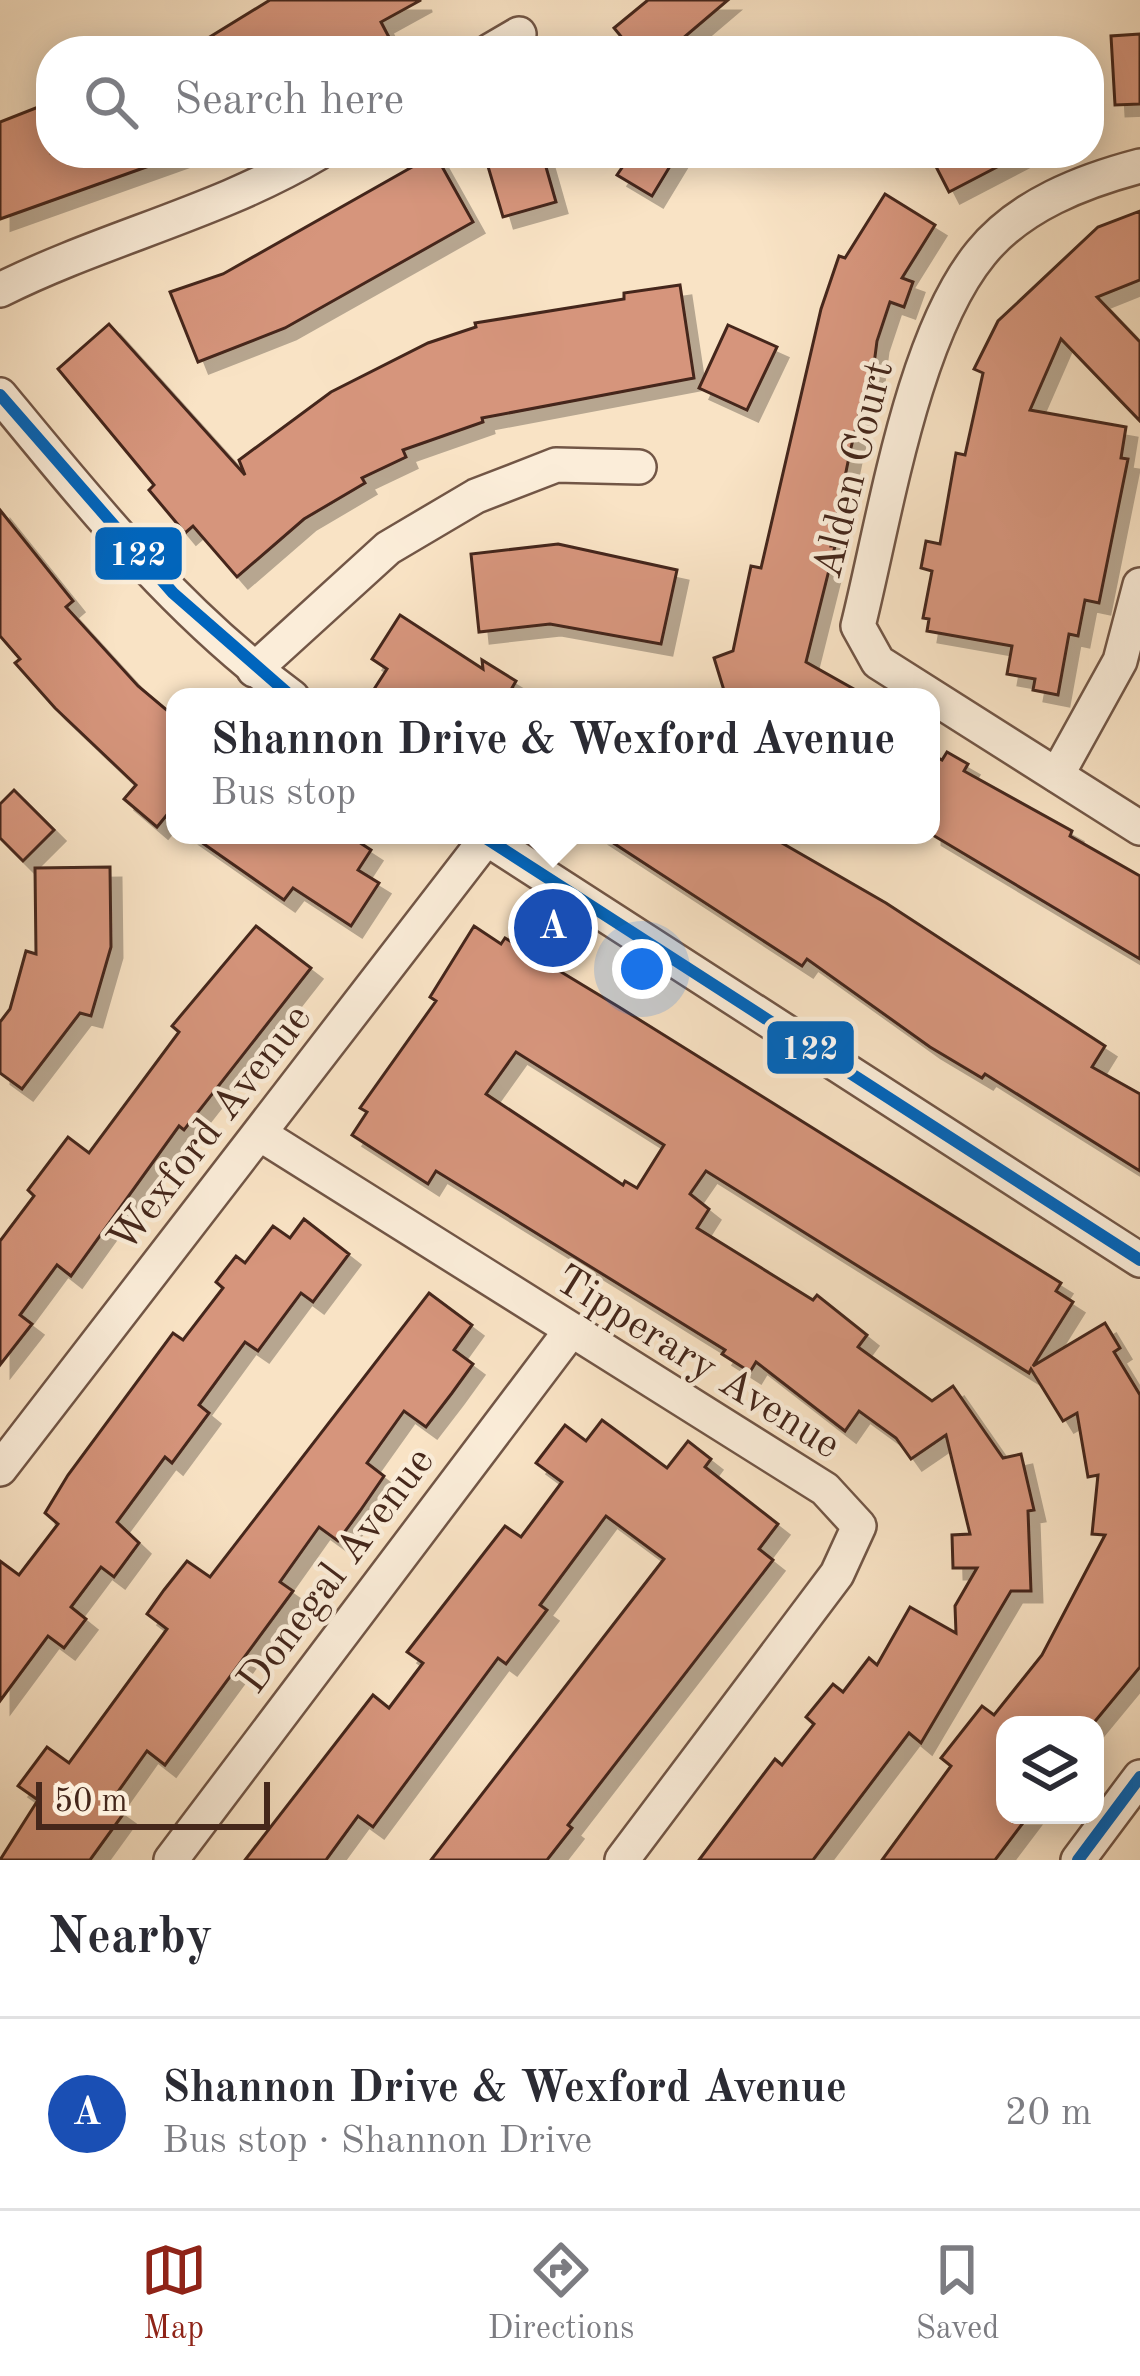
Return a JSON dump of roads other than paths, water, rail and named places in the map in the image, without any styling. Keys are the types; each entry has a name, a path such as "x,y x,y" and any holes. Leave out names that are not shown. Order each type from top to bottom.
{"street":[{"name":"Alden Court","path":"919,688 878,662 858,626 933,331 982,252 1028,213 1084,181 1140,166"},
{"path":"0,290 50,266 264,185 293,168"},
{"path":"0,395 120,541 254,670 279,688"},
{"path":"254,670 388,548 476,496 556,465 638,467"},
{"path":"1057,775 1120,662 1140,585"},
{"name":"Alden Court","path":"940,701 1140,828"},
{"name":"Wexford Avenue","path":"0,1469 479,844"},
{"path":"495,844 1140,1260"},
{"name":"Tipperary Avenue","path":"260,1134 568,1333 825,1489 859,1526 837,1574 622,1860"},
{"name":"Donegal Avenue","path":"172,1860 568,1333"},
{"path":"1078,1860 1140,1777"}],"place":[{"name":"Shannon Drive & Wexford Avenue","path":"553,928"}]}
